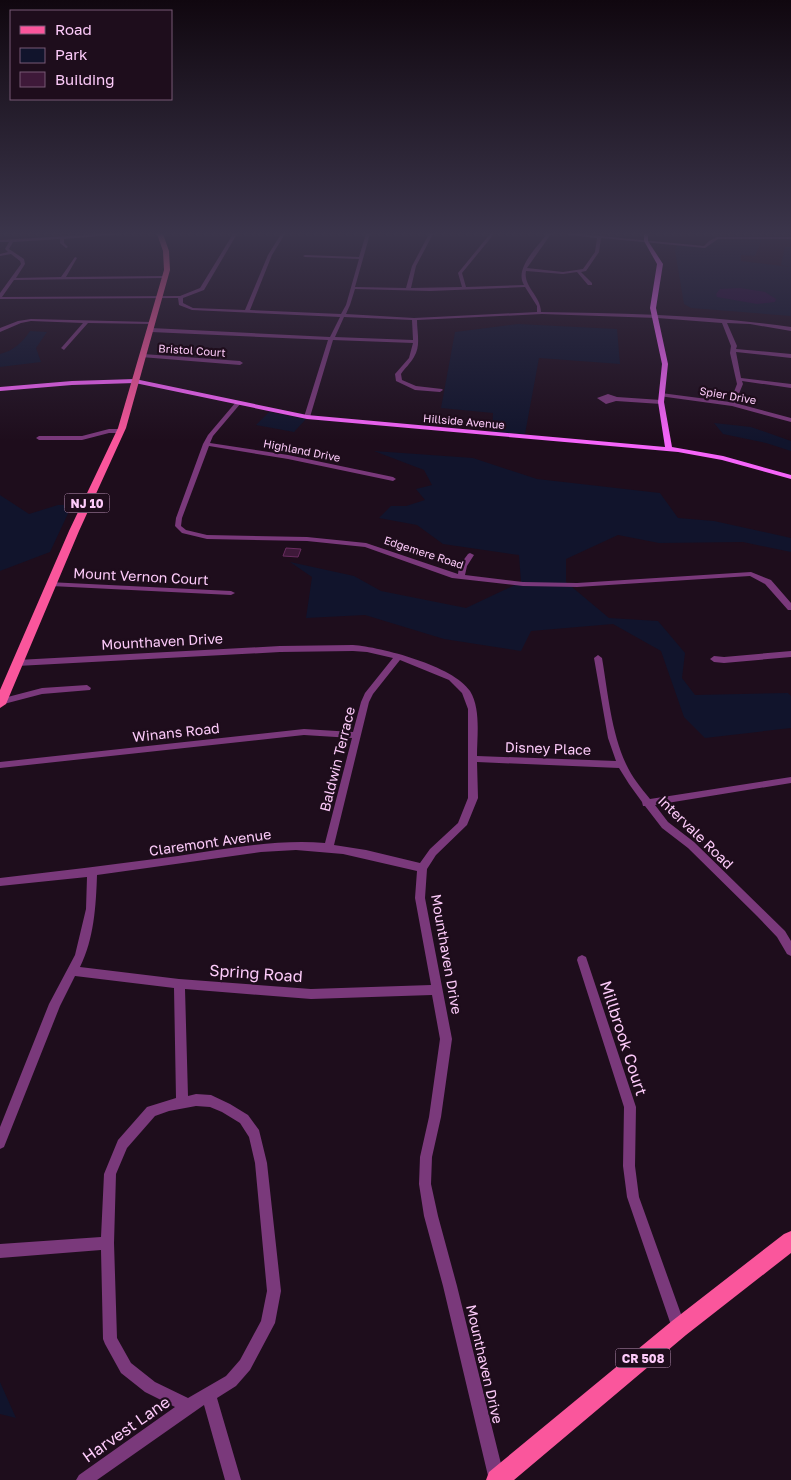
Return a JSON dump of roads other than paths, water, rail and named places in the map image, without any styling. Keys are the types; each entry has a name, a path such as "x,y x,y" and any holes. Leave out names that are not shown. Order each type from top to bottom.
{"main road":[{"name":"NJ 10","path":"0,703 51,584 121,431 158,303"},
{"name":"CR 508","path":"497,1480 679,1328 789,1245"}],"street":[{"path":"181,303 188,308 414,319 539,313 657,317 791,329"},
{"path":"247,311 250,303"},
{"path":"306,417 331,339 347,303"},
{"path":"537,303 539,313"},
{"path":"653,303 665,364 661,399 669,448"},
{"path":"414,319 416,342 412,357 398,374 399,381 415,388 440,390"},
{"path":"0,330 31,320 151,326 331,339 416,342"},
{"path":"64,348 86,322"},
{"path":"724,322 734,346 740,384 732,404"},
{"path":"734,350 791,356"},
{"name":"Bristol Court","path":"143,356 240,363"},
{"path":"739,379 791,386"},
{"name":"Hillside Avenue","path":"0,389 72,383 135,381 306,417 669,448 724,458 791,476"},
{"name":"Spier Drive","path":"616,400 661,399 732,404 791,420"},
{"name":"Edgemere Road","path":"238,403 215,429 206,444 179,518 178,526 184,532 207,537 307,539 366,545 402,556 434,570 461,577 523,584 577,584 744,574 756,576 768,582 791,608"},
{"path":"39,438 82,438 109,431 121,431"},
{"name":"Highland Drive","path":"206,444 288,456 393,480"},
{"path":"461,577 463,566 470,556"},
{"name":"Mount Vernon Court","path":"51,584 230,593"},
{"name":"Mounthaven Drive","path":"18,663 332,647 368,649 398,657 443,673 459,684 466,692 472,709 473,798 470,810 462,825 433,852 422,868 420,898 446,1039 438,1099 426,1157 425,1184 431,1216 497,1480"},
{"path":"714,659 724,660 791,654"},
{"name":"Baldwin Terrace","path":"329,847 365,702 369,693 398,657"},
{"name":"Intervale Road","path":"598,658 612,738 622,765 646,803 665,824 691,845 761,913 781,934 791,951"},
{"path":"0,703 42,691 87,688"},
{"name":"Winans Road","path":"0,764 304,732 356,735"},
{"name":"Disney Place","path":"473,759 622,765"},
{"path":"646,803 791,780"},
{"name":"Claremont Avenue","path":"0,882 92,872 261,848 329,847 378,856 422,868"},
{"path":"0,1143 55,1004 80,956 91,908 92,872"},
{"name":"Millbrook Court","path":"582,960 630,1107 629,1166 633,1197 679,1328"},
{"name":"Spring Road","path":"73,970 179,984 311,994 437,990"},
{"path":"179,984 182,1102"},
{"name":"Harvest Lane","path":"84,1480 189,1406 231,1381 245,1364 268,1324 274,1291 261,1163 255,1134 244,1119 211,1101 196,1100 168,1105 151,1111 122,1144 110,1174 107,1243 110,1339 126,1368 150,1387 189,1406"},
{"path":"0,1251 107,1243"},
{"path":"209,1395 233,1480"}]}
